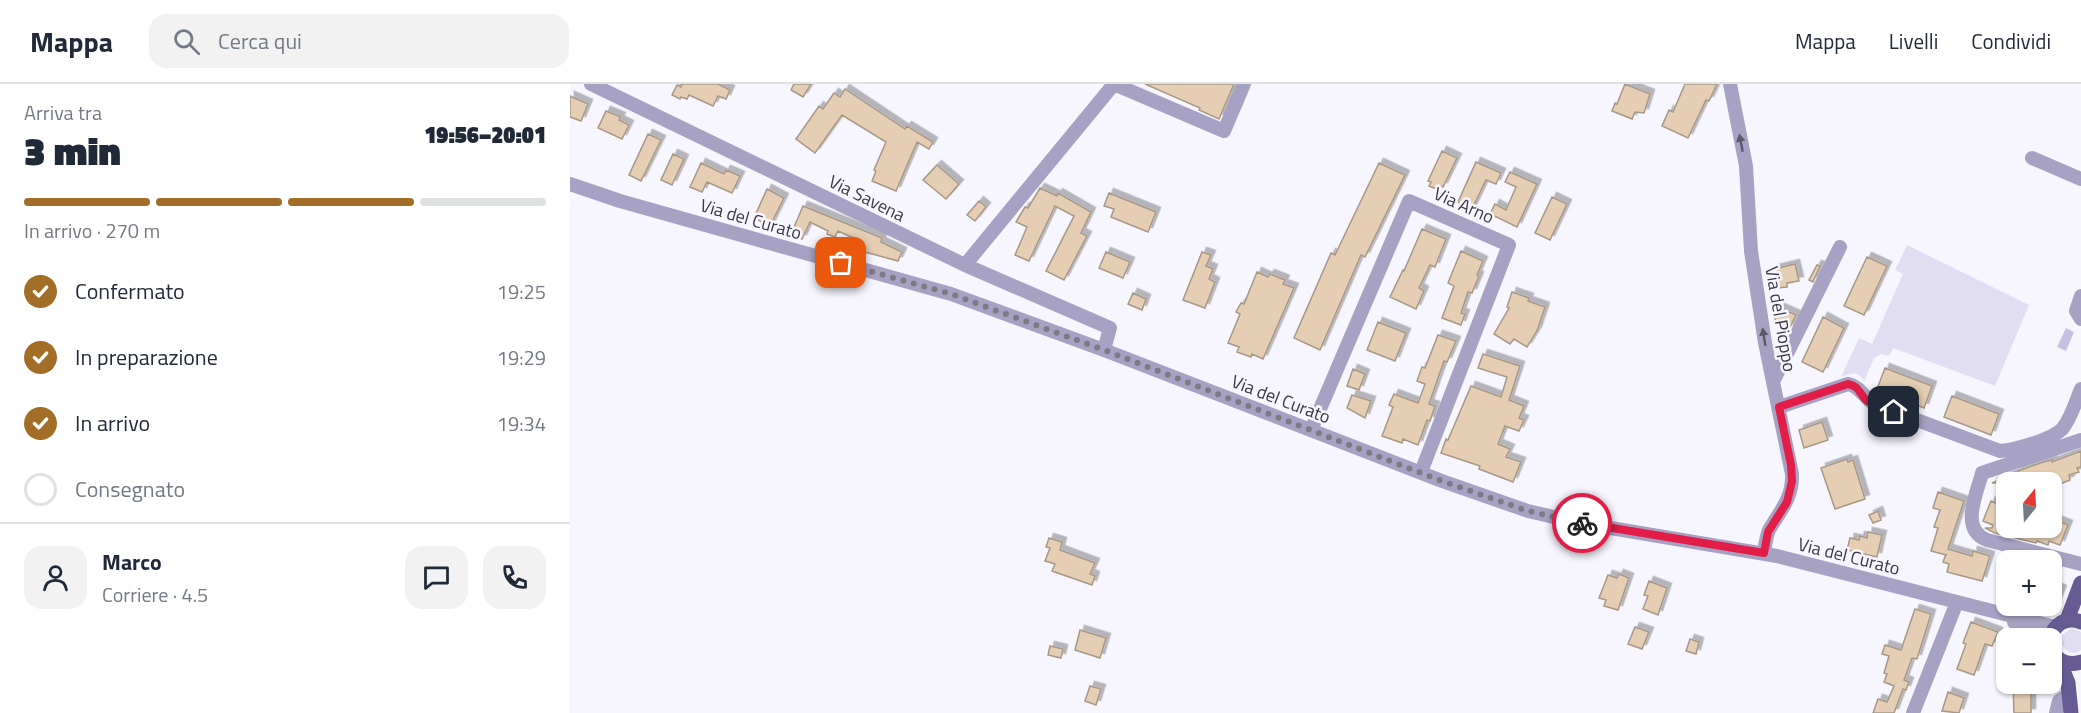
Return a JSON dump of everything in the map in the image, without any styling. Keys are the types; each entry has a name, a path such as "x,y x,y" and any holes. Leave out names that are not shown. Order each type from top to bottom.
{"main road":[{"path":"2063,627 2081,584"},
{"path":"2062,660 2071,664 2081,662"},
{"path":"2062,671 2068,683 2071,713"}],"street":[{"name":"Via Savena","path":"591,84 965,265 1110,328 1104,350"},
{"path":"965,265 1114,84 1224,131 1244,84"},
{"name":"Via del Pioppo","path":"1730,84 1746,166 1751,251 1765,344 1791,465 1792,481 1787,502 1768,532 1764,553"},
{"path":"2032,158 2081,178"},
{"name":"Via del Curato","path":"570,184 620,201 951,294 1528,511 1550,517 1764,553 1988,611 2063,627"},
{"name":"Via Arno","path":"1311,430 1409,201 1509,245 1420,472"},
{"path":"1773,382 1840,246"},
{"path":"2081,296 2076,311 2081,319"},
{"path":"1779,407 1848,384 1859,389 1867,400 1874,404 2001,452 2059,432 2066,423 2081,389"},
{"path":"2081,440 1982,473 1971,521 1974,531 1982,538 2081,564"},
{"path":"1913,713 1958,602"},
{"name":"Via del Curato","path":"1988,611 2022,628"},
{"path":"2056,713 2059,701 2069,694"}],"shaded area":[{"path":"1907,245 2029,305 1995,386 1893,348 1889,356 1881,354 1874,358 1864,382 1857,374 1841,377 1859,338 1872,344 1903,274 1895,270"},
{"path":"2066,328 2074,332 2066,351 2057,347"},
{"path":"2072,628 2081,632 2081,650 2076,653 2068,652 2062,645 2062,635"}],"building":[{"path":"682,84 718,84 730,90 726,99 718,96 713,106 689,95 687,99 681,97 680,99 672,95 677,85 681,87"},
{"path":"794,84 811,84 803,97 791,90"},
{"path":"1145,84 1234,84 1219,119 1199,110 1200,108"},
{"path":"1625,84 1650,94 1644,113 1635,112 1632,119 1612,111"},
{"path":"1685,84 1717,84 1709,101 1706,100 1688,138 1662,126 1669,110 1673,112"},
{"path":"845,89 905,129 907,126 933,142 929,149 917,142 896,191 872,181 876,171 874,170 886,142 842,115 815,153 796,139 819,106 823,109 834,93 840,97"},
{"path":"570,96 588,104 581,121 570,117"},
{"path":"606,111 621,117 619,120 629,125 622,139 598,128"},
{"path":"648,134 661,140 641,181 629,175"},
{"path":"1442,151 1457,158 1443,187 1441,186 1439,190 1429,186 1431,182 1428,181"},
{"path":"673,154 684,159 672,185 661,180"},
{"path":"1476,162 1501,173 1496,184 1486,180 1472,209 1458,202"},
{"path":"701,163 724,174 726,170 740,176 732,193 707,182 702,192 690,187"},
{"path":"1379,163 1405,175 1365,257 1361,255 1320,350 1294,338 1331,253 1335,255"},
{"path":"937,165 959,184 946,199 923,180"},
{"path":"1510,172 1537,184 1517,227 1490,214 1495,204 1506,210 1516,187 1505,182"},
{"path":"1040,188 1057,196 1058,193 1091,212 1081,233 1087,236 1064,280 1046,271 1074,216 1055,206 1029,261 1015,255 1027,227 1016,222"},
{"path":"767,189 784,198 770,226 754,218"},
{"path":"1109,193 1156,212 1148,232 1111,217 1114,209 1104,206"},
{"path":"1552,197 1567,204 1550,240 1535,233"},
{"path":"979,201 986,207 975,221 967,215"},
{"path":"803,206 882,238 881,242 902,252 898,261 854,249 858,240 838,231 835,237 827,234 828,231 810,222 802,239 791,234"},
{"path":"1422,229 1446,239 1435,267 1430,265 1419,288 1424,291 1416,309 1390,297"},
{"path":"1461,251 1483,261 1472,293 1468,292 1461,313 1465,314 1461,325 1442,318 1454,286 1448,283"},
{"path":"1106,252 1130,262 1123,278 1099,268"},
{"path":"1202,252 1211,255 1206,266 1213,269 1209,279 1215,282 1205,308 1183,300"},
{"path":"1867,257 1887,266 1864,315 1844,306"},
{"path":"1795,264 1799,281 1787,283 1787,287 1778,288 1774,269"},
{"path":"1817,265 1820,266 1813,282 1809,280"},
{"path":"1257,272 1285,280 1283,284 1294,288 1263,359 1252,354 1251,357 1237,352 1239,347 1228,343 1240,314 1236,312 1241,303 1244,304"},
{"path":"1512,292 1545,307 1537,331 1527,347 1514,339 1510,344 1494,334 1509,308 1507,307"},
{"path":"1133,293 1146,299 1142,310 1128,304"},
{"path":"1780,308 1796,315 1789,329 1774,322"},
{"path":"1823,317 1844,328 1823,372 1802,362"},
{"path":"1378,322 1406,333 1395,361 1367,350"},
{"path":"1438,335 1456,341 1447,362 1444,361 1429,404 1435,406 1418,445 1403,439 1402,443 1382,436 1393,407 1389,405 1394,394 1418,403 1425,384 1417,381 1422,367 1425,368"},
{"path":"1483,354 1520,366 1509,400 1524,406 1519,418 1524,420 1519,431 1505,426 1498,444 1510,449 1506,457 1521,462 1513,482 1479,469 1480,466 1441,453 1471,386 1501,397 1507,377 1478,368"},
{"path":"1885,368 1932,386 1924,408 1877,389"},
{"path":"1353,369 1365,374 1359,390 1347,386"},
{"path":"1352,395 1371,401 1365,418 1347,408"},
{"path":"1952,396 1999,414 1991,435 1944,417"},
{"path":"1822,422 1828,440 1804,448 1799,430"},
{"path":"2081,451 2081,467 2077,468 2079,472 2069,475 2070,480 2062,483 2062,472 2018,472 2043,462 2052,460 2052,462"},
{"path":"1847,459 1848,462 1853,460 1865,499 1835,509 1821,468"},
{"path":"1938,492 1964,501 1948,549 1972,556 1973,551 1990,556 1982,581 1947,572 1949,564 1943,562 1946,555 1931,551 1938,528 1934,527 1940,510 1933,508"},
{"path":"1991,501 1996,503 1996,533 1985,528 1992,528 1993,525 1983,521"},
{"path":"1878,511 1881,520 1873,523 1869,515"},
{"path":"2062,523 2068,525 2060,545 2049,541 2048,545 2037,541 2036,543 2016,538 2062,538"},
{"path":"1868,532 1882,535 1877,557 1847,550 1850,538 1859,540 1860,536 1867,538"},
{"path":"1049,538 1062,542 1060,550 1095,563 1090,574 1095,576 1092,585 1052,571 1055,564 1045,561 1050,548 1046,547"},
{"path":"1619,574 1629,578 1618,610 1604,606 1606,600 1599,598 1608,575 1617,578"},
{"path":"1649,581 1667,588 1658,615 1643,609 1648,596 1644,595"},
{"path":"1915,609 1931,614 1917,659 1912,658 1904,680 1909,682 1906,690 1903,689 1894,713 1873,713 1878,699 1887,702 1894,686 1884,682 1889,656 1882,654 1885,645 1901,650"},
{"path":"1971,622 1996,631 1992,646 1985,644 1974,675 1957,669 1966,644 1963,643"},
{"path":"1635,627 1649,632 1642,649 1628,644"},
{"path":"1080,630 1106,638 1100,658 1075,650"},
{"path":"1690,639 1699,642 1696,654 1686,651"},
{"path":"1050,646 1063,649 1061,658 1048,655"},
{"path":"1090,686 1101,689 1096,705 1085,701"},
{"path":"1948,692 1964,698 1959,713 1942,711"},
{"path":"2013,694 2031,694 2031,713 2014,713"}],"way so far":[{"path":"841,263 951,294 1104,350 1442,481 1528,511 1582,523"}],"route":[{"path":"1582,523 1764,553 1768,532 1782,512 1792,488 1791,465 1779,407 1848,384 1856,386 1864,398 1870,402 1894,412"}]}
